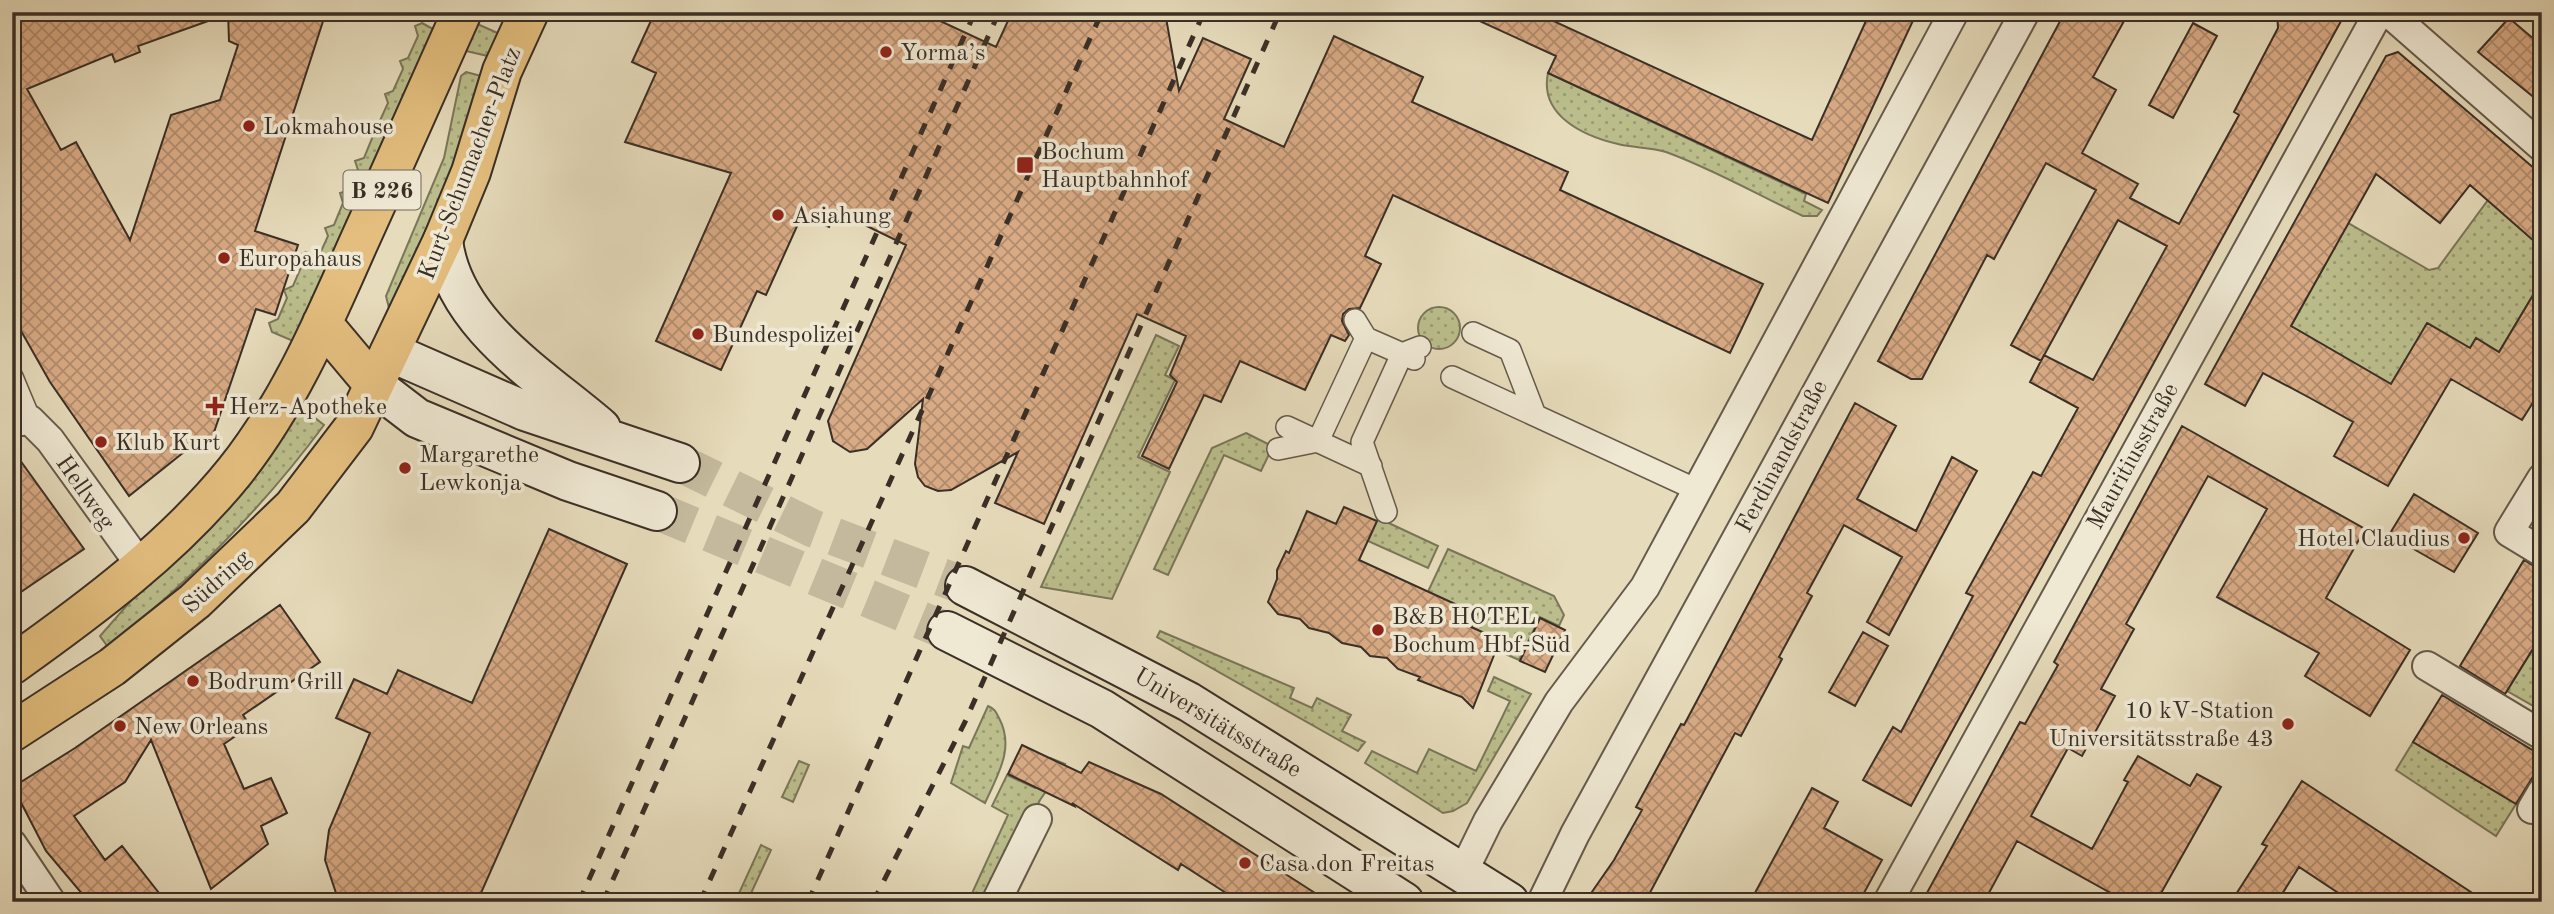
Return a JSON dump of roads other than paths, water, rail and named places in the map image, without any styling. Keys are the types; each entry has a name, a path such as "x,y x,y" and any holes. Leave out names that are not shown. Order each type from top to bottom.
{"main road":[{"name":"Kurt-Schumacher-Platz","path":"382,368 443,240 471,172 502,71 529,12"},
{"name":"B 226","path":"14,665 141,566 192,519 234,471 279,408 322,323 453,17"},
{"path":"443,240 450,274 477,318 496,339 613,438"},
{"path":"322,323 382,368 417,418 568,481 657,511"},
{"path":"382,368 613,438 680,463"},
{"name":"Südring","path":"12,732 141,645 244,557 293,507 354,428 382,368"},
{"name":"Universitätsstraße","path":"965,586 1189,702 1470,887 1509,902"},
{"name":"Universitätsstraße","path":"947,631 1102,709 1404,902"}],"street":[{"path":"1470,887 1488,821 1559,702 1644,587 1954,12"},
{"name":"Ferdinandstraße","path":"1542,902 1575,834 1824,374 2025,12"},
{"name":"Mauritiusstraße","path":"1888,902 2379,12"},
{"path":"2388,12 2542,147"},
{"path":"1318,441 1360,329 1412,354 1362,442 1386,512"},
{"path":"1473,333 1510,349 1535,415"},
{"name":"Hellweg","path":"12,377 21,421 50,439 141,566"},
{"path":"1452,377 1697,490"},
{"path":"1287,427 1371,466"},
{"path":"1278,449 1318,441"},
{"path":"2542,478 2509,532 2542,552"},
{"path":"2427,666 2542,736"},
{"path":"996,902 1037,819"},
{"path":"12,844 51,902"}],"tunnel":[{"path":"680,463 812,528 965,586"},
{"path":"657,511 947,631"}],"railway":[{"path":"579,902 975,12"},
{"path":"603,902 999,12"},
{"path":"700,902 1102,12"},
{"path":"808,902 1204,12"},
{"path":"873,902 965,722 1280,12"}],"place":[{"name":"Yorma’s","path":"886,52"},
{"name":"Lokmahouse","path":"249,126"},
{"name":"Bochum Hauptbahnhof","path":"1025,165"},
{"name":"Asiahung","path":"778,215"},
{"name":"Europahaus","path":"224,258"},
{"name":"Bundespolizei","path":"698,334"},
{"name":"Herz-Apotheke","path":"215,406"},
{"name":"Klub Kurt","path":"101,442"},
{"name":"Margarethe Lewkonja","path":"405,468"},
{"name":"Hotel Claudius","path":"2464,538"},
{"name":"B&B HOTEL Bochum Hbf-Süd","path":"1378,630"},
{"name":"Bodrum Grill","path":"193,681"},
{"name":"10 kV-Station Universitätsstraße 43","path":"2288,724"},
{"name":"New Orleans","path":"120,726"},
{"name":"Casa don Freitas","path":"1245,863"}]}
